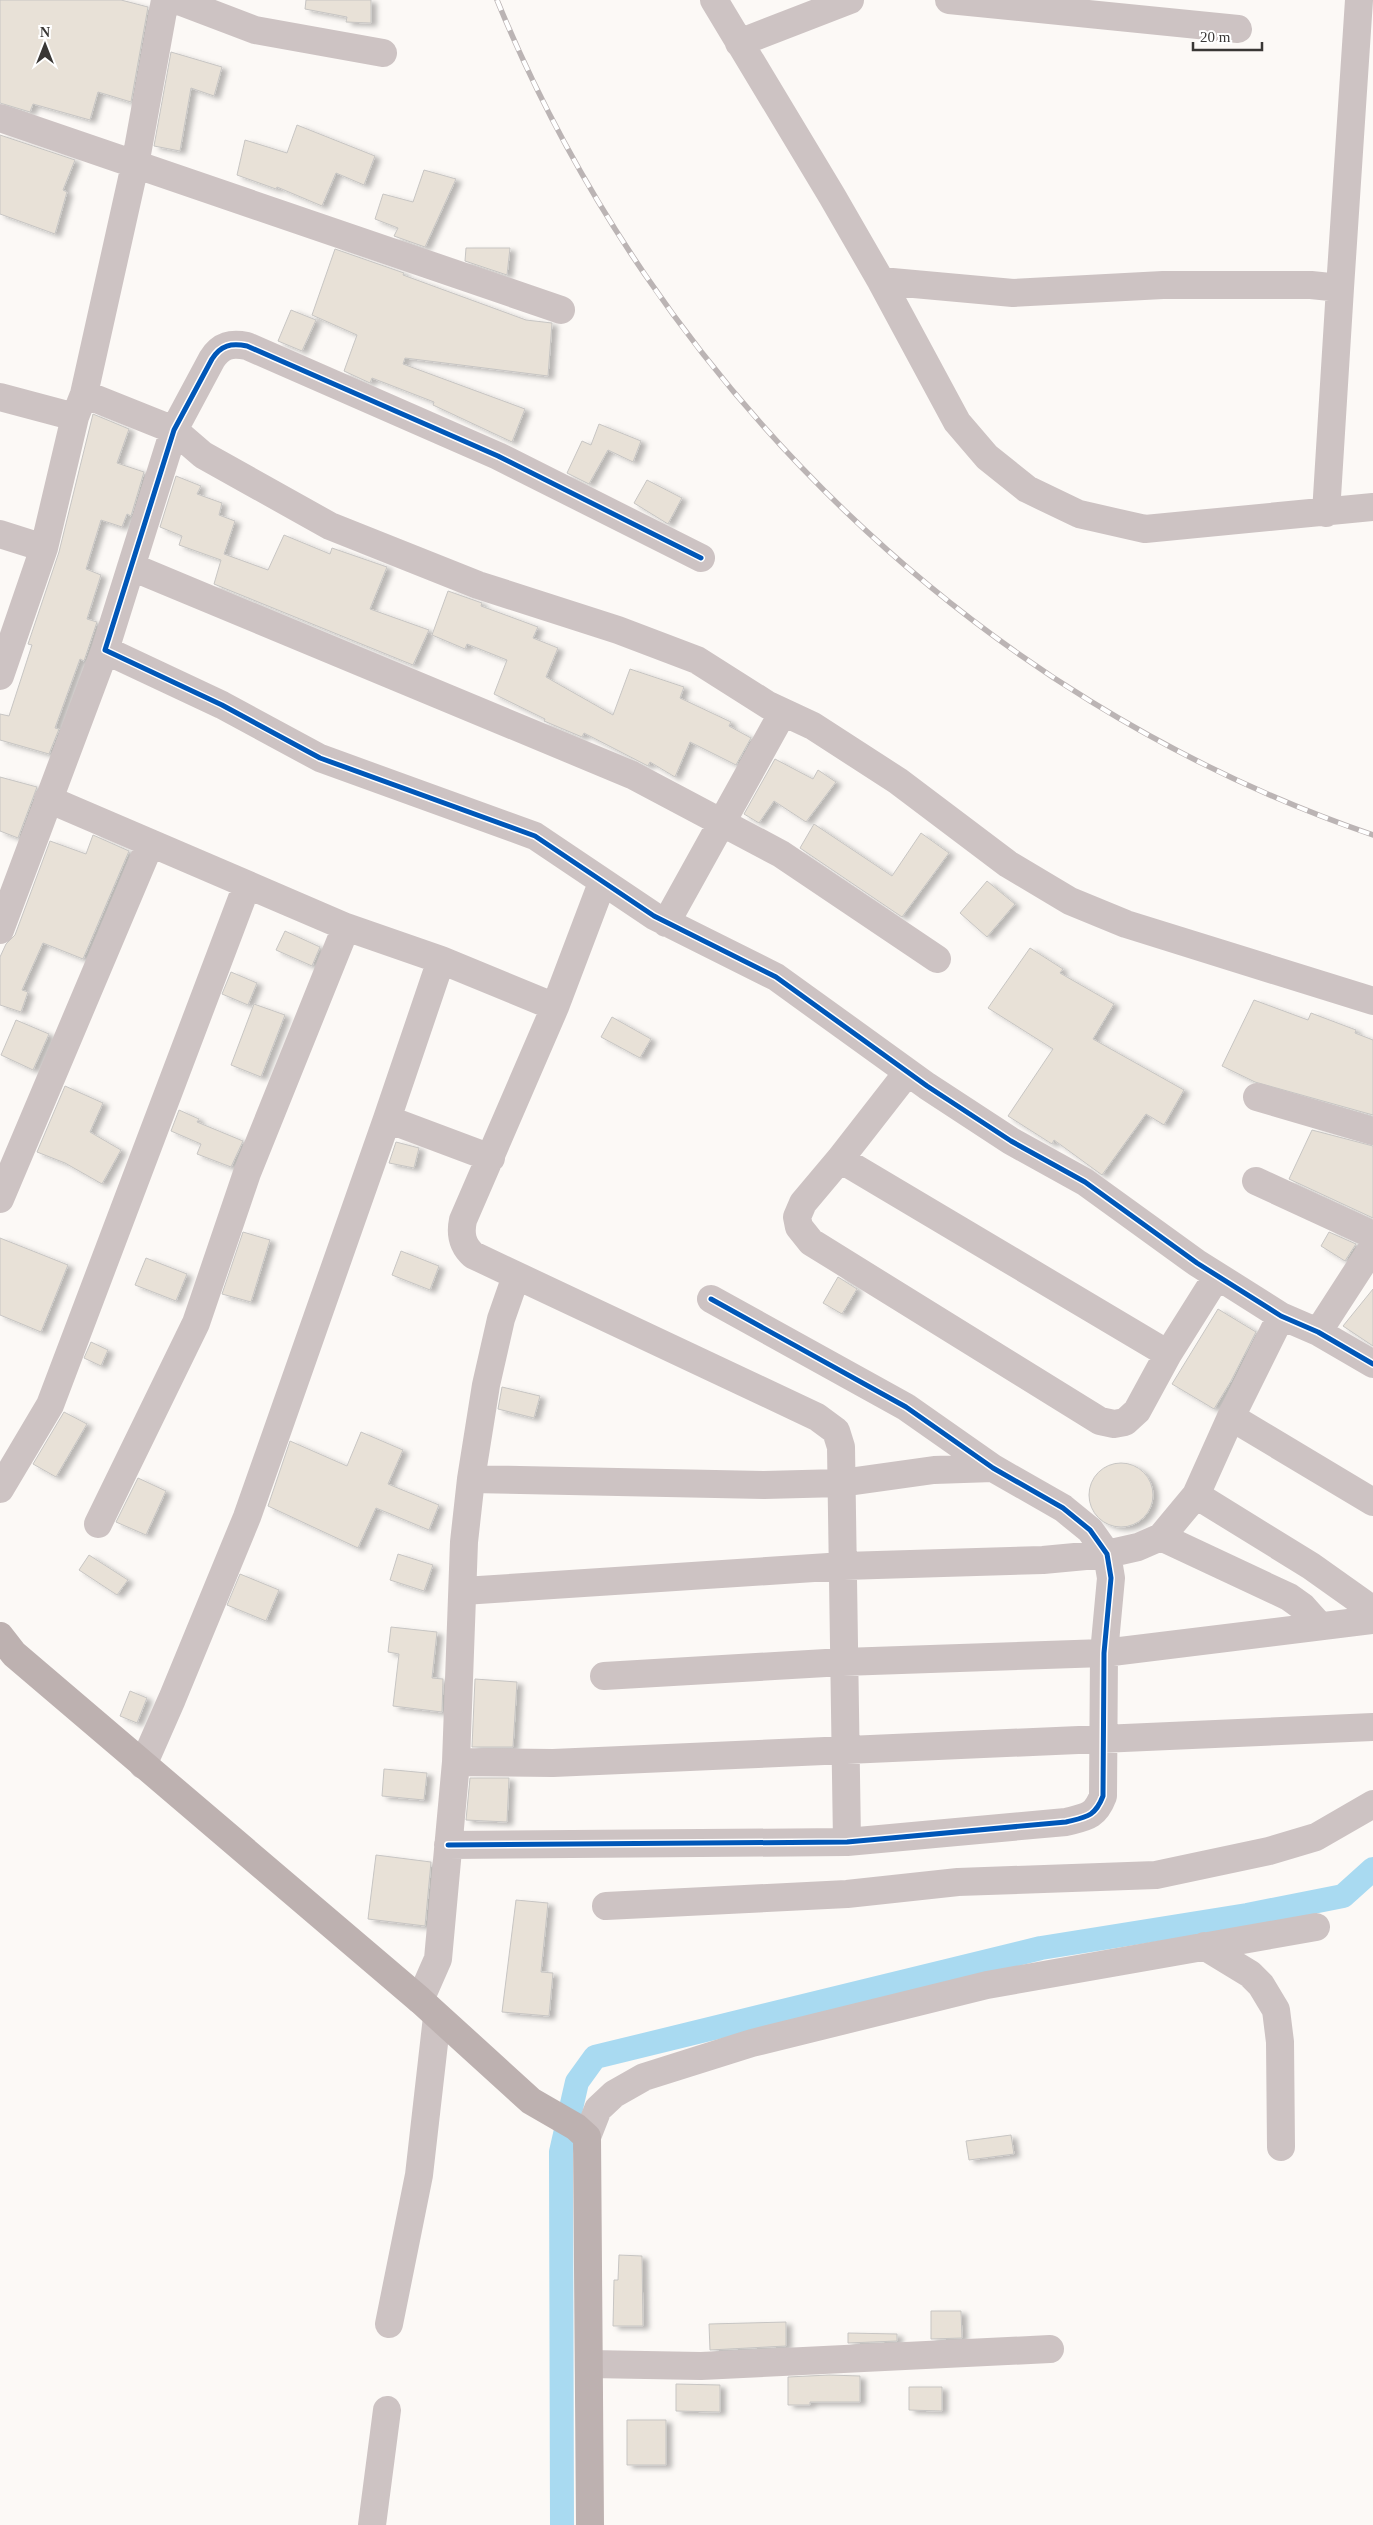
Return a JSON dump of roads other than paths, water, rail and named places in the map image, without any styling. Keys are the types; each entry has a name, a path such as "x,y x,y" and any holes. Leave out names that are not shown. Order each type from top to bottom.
{"main road":[{"path":"0,1636 14,1654 428,2008 531,2101 572,2126 590,2364 590,2525"}],"street":[{"path":"0,676 44,548 80,406 135,165 165,0"},
{"path":"176,0 255,30 383,53"},
{"path":"714,0 881,281 956,422 987,457 1027,489 1079,514 1145,529 1373,507"},
{"path":"739,43 850,0"},
{"path":"949,0 1238,29"},
{"path":"1326,513 1340,288 1363,102 1359,0"},
{"path":"0,118 561,310"},
{"path":"881,281 1013,293 1162,285 1311,285 1340,288"},
{"path":"0,930 105,650 174,430 219,349 237,344 247,346 498,456 701,558"},
{"path":"0,397 80,406 174,430 203,455 330,526 478,585 618,630 697,660 783,712 814,726 898,781 1008,864 1070,901 1126,924 1373,1001"},
{"path":"0,534 44,548"},
{"path":"132,567 632,775 781,854 937,959"},
{"path":"105,650 222,705 320,758 536,836 602,883 666,923 776,977 907,1073 1011,1141 1084,1182 1217,1276 1281,1316 1318,1332 1373,1364"},
{"path":"666,923 783,712"},
{"path":"48,799 346,927 441,960 555,1007"},
{"path":"0,1199 150,844"},
{"path":"602,883 555,1007 463,1220 462,1237 466,1248 473,1255 817,1417 836,1431 840,1439 844,1566 843,1662 847,1842"},
{"path":"0,1489 50,1405 247,885"},
{"path":"98,1524 196,1323 247,1173 346,927"},
{"path":"143,1765 247,1517 441,960"},
{"path":"907,1073 803,1203 797,1217 803,1235 810,1242 1100,1421 1114,1424 1125,1422 1137,1411 1168,1354 1217,1276"},
{"path":"1257,1097 1373,1131"},
{"path":"387,1119 491,1158"},
{"path":"840,1159 1168,1354"},
{"path":"1256,1181 1373,1235"},
{"path":"1318,1332 1373,1247"},
{"path":"389,2324 419,2175 428,2008 438,1959 456,1762 464,1542 471,1479 486,1386 498,1328 516,1276"},
{"path":"448,1845 847,1842 1066,1822 1089,1816 1098,1809 1103,1796 1104,1653 1111,1598 1111,1578 1107,1554 1090,1530 1063,1508 993,1468 906,1407 711,1299"},
{"path":"463,1591 844,1566 1043,1560 1107,1554 1138,1547 1161,1537 1196,1495 1231,1417 1281,1316"},
{"path":"1231,1417 1373,1502"},
{"path":"471,1479 764,1485 841,1483 934,1470 993,1468"},
{"path":"1196,1495 1311,1566 1373,1610"},
{"path":"1161,1537 1289,1597 1303,1607 1320,1626"},
{"path":"604,1676 843,1662 1104,1653 1373,1620"},
{"path":"456,1762 553,1764 1373,1727"},
{"path":"606,1906 847,1894 958,1882 1156,1875 1269,1851 1316,1837 1373,1804"},
{"path":"572,2126 598,2110 614,2094 644,2078 752,2043 987,1985 1316,1927"},
{"path":"1204,1946 1250,1974 1262,1985 1276,2010 1280,2042 1281,2147"},
{"path":"590,2364 701,2366 1050,2348"},
{"path":"372,2525 386,2410"}],"waterway":[{"path":"562,2525 561,2152 577,2082 595,2057 1041,1948 1247,1915 1343,1896 1373,1869"}],"railway":[{"path":"497,0 564,141 645,274 739,398 845,511 963,613 1091,701 1228,776 1373,835"}]}
